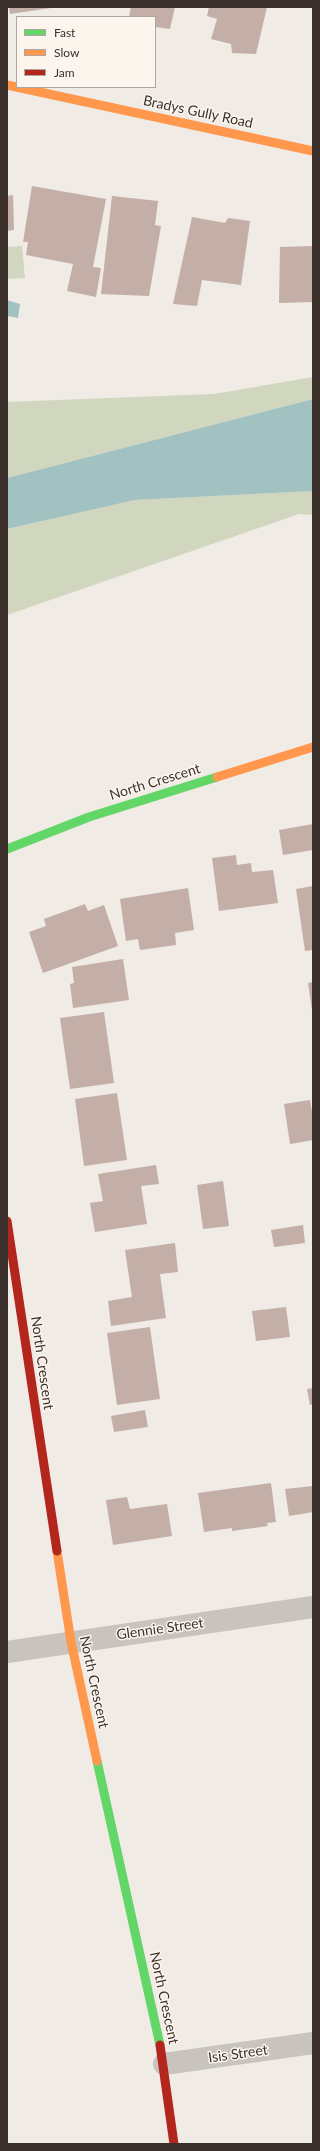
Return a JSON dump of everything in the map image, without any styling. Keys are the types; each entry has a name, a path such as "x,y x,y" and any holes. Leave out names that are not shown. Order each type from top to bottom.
{"street":[{"name":"Bradys Gully Road","path":"21,88 313,150"},
{"name":"North Crescent","path":"7,849 89,817 313,747"},
{"name":"North Crescent","path":"7,1227 71,1642 164,2064 174,2144"},
{"name":"Glennie Street","path":"7,1652 313,1607"},
{"name":"Isis Street","path":"164,2064 313,2043"}],"green space":[{"path":"22,246 25,278 7,279 7,247"},
{"path":"313,377 313,399 7,478 7,402 214,394"},
{"path":"313,491 313,515 299,514 7,615 7,529 135,500"}],"water":[{"path":"7,300 20,304 18,318 7,316"},
{"path":"313,399 313,491 135,500 7,529 7,478"}],"building":[{"path":"9,7 51,7 51,8 10,14"},
{"path":"131,7 175,7 170,29 156,27 156,16 129,16"},
{"path":"209,7 267,7 256,54 232,53 231,44 211,39 217,19 207,16"},
{"path":"32,186 106,199 93,267 101,268 96,297 67,291 73,264 26,255 28,242 23,242"},
{"path":"13,195 14,230 7,231 7,196"},
{"path":"112,196 158,201 155,225 161,226 149,296 101,294"},
{"path":"192,217 225,223 228,218 250,221 241,285 202,280 197,306 173,304"},
{"path":"313,246 313,302 279,303 280,247"},
{"path":"313,824 313,850 283,855 279,830"},
{"path":"236,855 237,865 251,863 252,872 273,870 278,903 219,911 212,858"},
{"path":"313,886 313,950 305,951 296,889"},
{"path":"188,888 194,930 175,933 176,945 140,950 138,939 126,941 120,899"},
{"path":"85,904 88,911 104,905 118,946 43,973 29,932 46,926 44,919"},
{"path":"123,959 129,1000 73,1008 70,984 74,983 72,967"},
{"path":"313,982 313,1010 312,1010 308,983"},
{"path":"104,1012 114,1083 70,1089 60,1018"},
{"path":"117,1093 127,1160 84,1166 75,1099"},
{"path":"310,1100 313,1118 313,1140 290,1144 284,1104"},
{"path":"156,1165 159,1184 141,1186 147,1224 95,1232 90,1203 103,1201 98,1174"},
{"path":"223,1181 229,1226 203,1229 197,1185"},
{"path":"303,1225 305,1243 274,1247 271,1230"},
{"path":"175,1243 178,1272 160,1274 166,1318 111,1326 108,1301 132,1297 125,1250"},
{"path":"286,1307 290,1337 256,1341 252,1311"},
{"path":"150,1327 160,1399 117,1405 107,1333"},
{"path":"313,1388 313,1404 310,1405 307,1389"},
{"path":"145,1410 148,1427 114,1432 111,1416"},
{"path":"271,1483 276,1522 267,1523 268,1526 232,1531 232,1528 204,1532 198,1493"},
{"path":"313,1486 313,1512 289,1516 285,1489"},
{"path":"127,1497 130,1509 167,1504 172,1536 113,1545 106,1500"}],"traffic: fast":[{"path":"7,849 89,817 217,777"},
{"path":"97,1761 160,2045"}],"traffic: slow":[{"path":"7,85 16,87"},
{"path":"21,88 313,151"},
{"path":"217,777 313,747"},
{"path":"57,1551 71,1642 97,1761"}],"traffic: jam":[{"path":"7,1221 57,1551"},
{"path":"160,2045 174,2144"}]}
